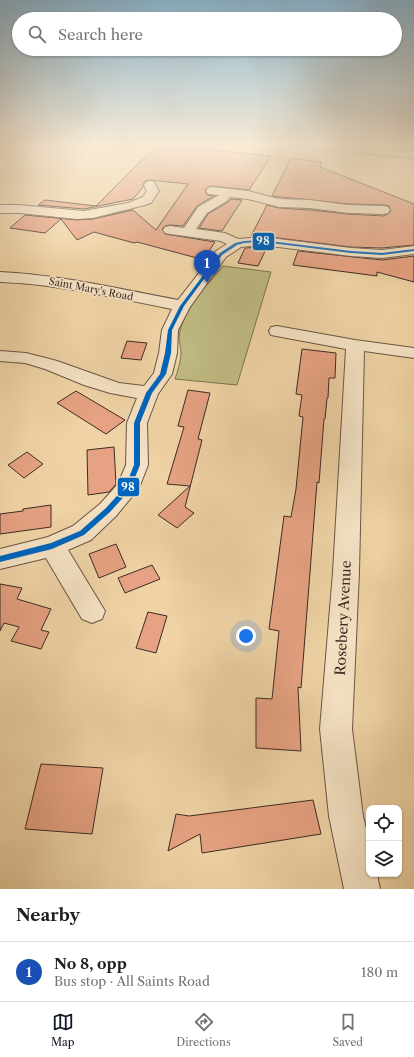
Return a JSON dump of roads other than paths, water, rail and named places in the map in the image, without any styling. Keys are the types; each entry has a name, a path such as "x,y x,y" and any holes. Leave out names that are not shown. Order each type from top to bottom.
{"street":[{"path":"0,209 26,209 81,220 141,203 147,200 153,191 150,185"},
{"path":"212,191 248,195 278,203 310,204 348,209 384,210"},
{"path":"188,232 202,210 223,198 227,193"},
{"path":"170,230 225,237 236,244"},
{"path":"0,559 52,546 82,533 108,510 128,488 137,465 137,423 149,393 163,374 168,353 170,330 182,306 221,254 236,244 262,241 351,252 382,254 414,250"},
{"name":"Saint Mary's Road","path":"0,277 25,277 58,281 182,306"},
{"path":"277,331 355,345 414,353"},
{"name":"Rosebery Avenue","path":"355,345 346,572 336,729 346,816 362,889"},
{"path":"0,356 26,358 51,365 91,381 117,389 149,393"},
{"path":"52,546 92,611"}],"place":[{"name":"No 8, opp","path":"207,283"}]}
